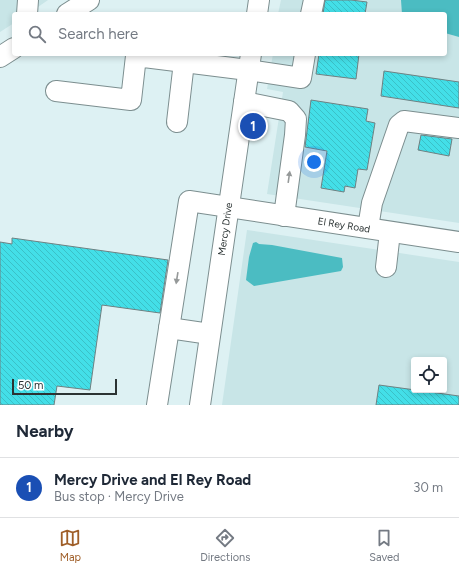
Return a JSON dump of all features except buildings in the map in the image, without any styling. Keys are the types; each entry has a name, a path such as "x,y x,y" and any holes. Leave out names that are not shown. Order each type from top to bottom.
{"street":[{"path":"26,12 28,0"},
{"path":"71,12 89,0"},
{"path":"257,12 259,0"},
{"path":"311,12 314,0"},
{"path":"0,57 12,49"},
{"path":"56,91 131,100 136,56 184,62 250,62 301,78 305,56"},
{"path":"178,122 184,62"},
{"name":"Mercy Drive","path":"200,405 250,62"},
{"path":"244,102 289,111 296,119 284,216"},
{"path":"368,228 372,203 399,125 404,121 459,128"},
{"name":"El Rey Road","path":"169,328 189,201 459,242"},
{"path":"386,267 390,232"},
{"path":"157,405 169,328 210,334"}],"shaded area":[{"path":"0,0 48,0 31,12 12,12 12,24 0,32"},
{"path":"281,0 459,0 459,223 267,194 283,92 267,89 273,56 447,56 447,12 278,12"},
{"path":"247,230 459,262 459,405 222,405"}],"water":[{"path":"401,0 459,0 459,37 447,34 447,12 402,12"},
{"path":"256,242 259,244 342,258 343,267 341,271 254,286 246,280 249,257 253,243"}],"place":[{"name":"Mercy Drive and El Rey Road","path":"253,126"}]}
